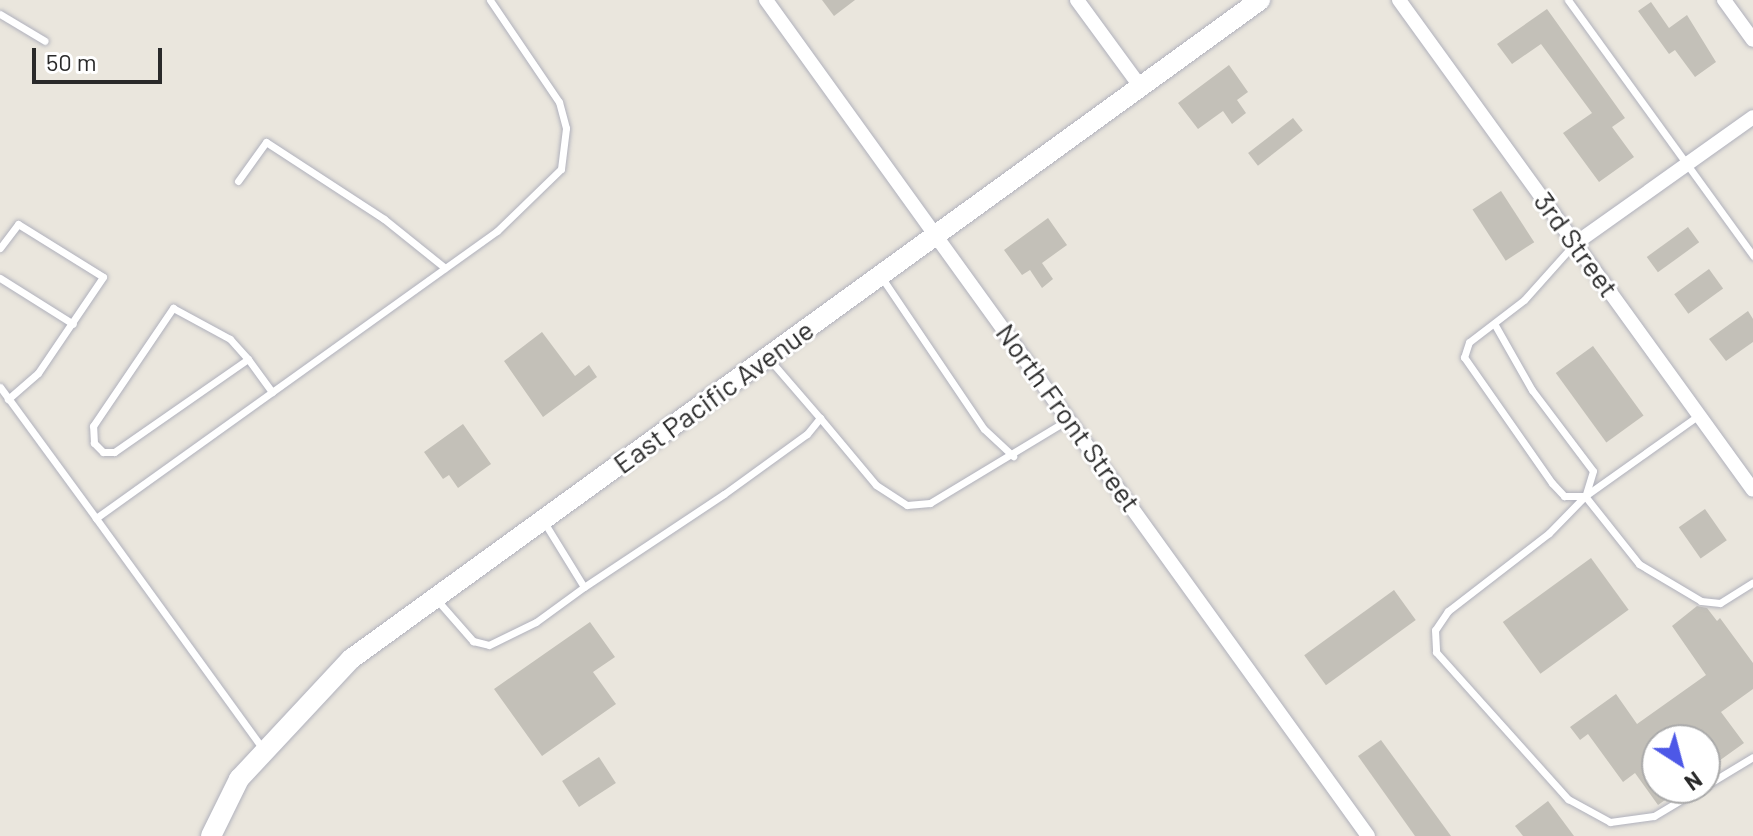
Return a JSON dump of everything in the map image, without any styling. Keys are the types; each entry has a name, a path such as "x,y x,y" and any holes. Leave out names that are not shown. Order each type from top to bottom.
{"main road":[{"name":"East Pacific Avenue","path":"211,836 239,779 351,659 1260,0"}],"street":[{"name":"North Front Street","path":"766,0 937,233 1368,836"},
{"path":"1077,0 1140,86"},
{"name":"3rd Street","path":"1399,0 1753,490"},
{"path":"1724,0 1753,40"},
{"path":"1576,243 1753,117"}],"lane":[{"path":"96,518 497,231 561,169 566,128 559,102 490,0"},
{"path":"1568,0 1753,256"},
{"path":"0,14 45,41"},
{"path":"238,181 266,142 384,219 445,268"},
{"path":"0,248 18,224 103,277 38,373 8,399"},
{"path":"1576,243 1495,325 1469,342 1464,357 1472,373 1564,496 1585,496"},
{"path":"880,275 984,429 1013,456"},
{"path":"0,278 73,324"},
{"path":"248,359 114,452 103,452 94,443 93,426 173,308 230,339 248,359 272,392"},
{"path":"1495,325 1532,390 1593,471 1585,496"},
{"path":"767,357 876,485 907,505 930,503 1013,456 1070,418"},
{"path":"0,387 265,750"},
{"path":"1674,804 1654,816 1610,822 1568,799 1436,652 1435,630 1448,611 1549,533 1585,496 1699,415"},
{"path":"436,598 473,641 489,645 536,622 724,494 807,434 820,418"},
{"path":"1585,496 1639,564 1701,601 1720,603 1753,582"},
{"path":"543,520 584,587"},
{"path":"1721,776 1753,757"}],"building":[{"path":"822,0 855,0 834,16"},
{"path":"1651,2 1669,28 1687,15 1716,62 1695,77 1675,50 1669,54 1638,11"},
{"path":"1547,9 1625,118 1612,127 1634,157 1599,182 1563,133 1592,113 1541,44 1512,64 1497,44"},
{"path":"1229,65 1248,92 1237,100 1246,113 1232,124 1223,111 1198,129 1178,103"},
{"path":"1293,118 1303,131 1258,166 1248,153"},
{"path":"1501,191 1534,242 1506,261 1472,210"},
{"path":"1048,218 1067,245 1042,263 1053,279 1042,288 1030,270 1022,275 1004,250"},
{"path":"1688,227 1699,242 1658,272 1647,257"},
{"path":"1709,269 1723,288 1688,314 1674,294"},
{"path":"1748,311 1753,319 1753,342 1726,361 1709,339"},
{"path":"542,332 575,376 589,365 597,377 543,417 504,361"},
{"path":"1593,346 1644,416 1606,443 1556,373"},
{"path":"463,424 491,464 458,488 449,475 443,479 424,452"},
{"path":"1705,509 1727,540 1701,558 1679,527"},
{"path":"1591,558 1629,610 1540,674 1503,622"},
{"path":"1394,590 1416,620 1326,685 1304,655"},
{"path":"1697,606 1707,608 1717,621 1720,618 1753,663 1753,689 1721,712 1744,743 1721,760 1721,724 1641,724 1641,781 1635,773 1623,782 1588,734 1580,740 1570,727 1616,694 1637,724 1706,675 1672,626"},
{"path":"590,622 615,657 593,672 616,704 542,756 494,689"},
{"path":"1381,740 1451,836 1415,836 1358,756"},
{"path":"599,757 616,783 579,807 562,781"},
{"path":"1548,801 1574,836 1523,836 1515,826"}]}
